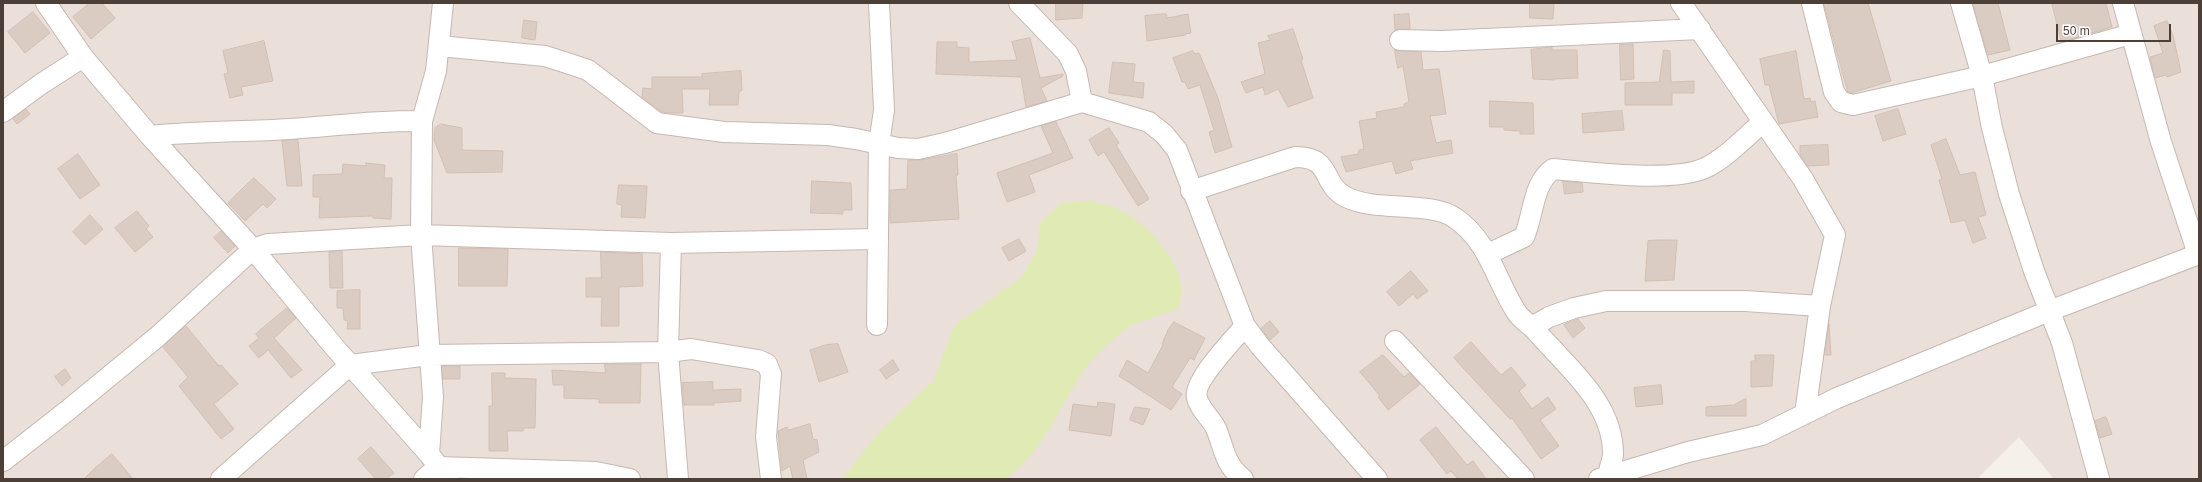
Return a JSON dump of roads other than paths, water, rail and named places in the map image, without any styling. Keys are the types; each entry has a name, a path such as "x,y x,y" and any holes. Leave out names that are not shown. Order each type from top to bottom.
{"street":[{"path":"46,3 83,57 150,136 253,249 435,470"},
{"path":"435,470 433,397 421,235 422,121 436,71 443,3"},
{"path":"878,325 877,239 879,144 884,110 879,3"},
{"path":"1019,3 1068,54 1076,71 1082,102"},
{"path":"1681,3 1700,29 1762,123 1803,179 1835,235 1820,306 1804,414"},
{"path":"1812,3 1834,92 1841,102 1853,105 1982,76 2132,34"},
{"path":"1961,3 1982,76 1992,128 2010,194 2049,311 2062,343 2099,479"},
{"path":"1606,478 1688,452 1762,435 1837,398 2049,311 2199,254 2161,142 2123,3"},
{"path":"1400,40 1442,41 1700,29"},
{"path":"439,46 545,56 588,70 650,120 664,126 724,132 828,135 918,149 945,143 1082,102 1149,122 1164,134 1177,150 1191,191 1245,326 1260,346 1377,479"},
{"path":"3,112 41,84 83,57"},
{"path":"150,136 183,132 289,129 382,120 422,121"},
{"path":"1488,254 1524,237 1540,184 1545,175 1553,169 1635,176 1683,173 1704,168 1720,158 1762,123"},
{"path":"1191,191 1295,157 1309,157 1321,163 1335,189 1345,197 1359,202 1431,210 1454,217 1471,232 1488,254 1518,314 1574,372 1602,410 1610,430 1613,456 1606,478"},
{"path":"3,461 157,337 253,249 268,244 421,235 671,243 877,239"},
{"path":"671,243 668,352 678,479"},
{"path":"1532,327 1549,317 1574,308 1606,301 1745,301 1820,306"},
{"path":"1242,479 1232,469 1214,423 1196,397 1197,388 1211,366 1245,326"},
{"path":"1395,341 1524,479"},
{"path":"221,479 350,365 429,355 668,352 691,349 758,360 767,364 771,374 766,438 771,479"},
{"path":"435,470 596,472 630,479"}]}
